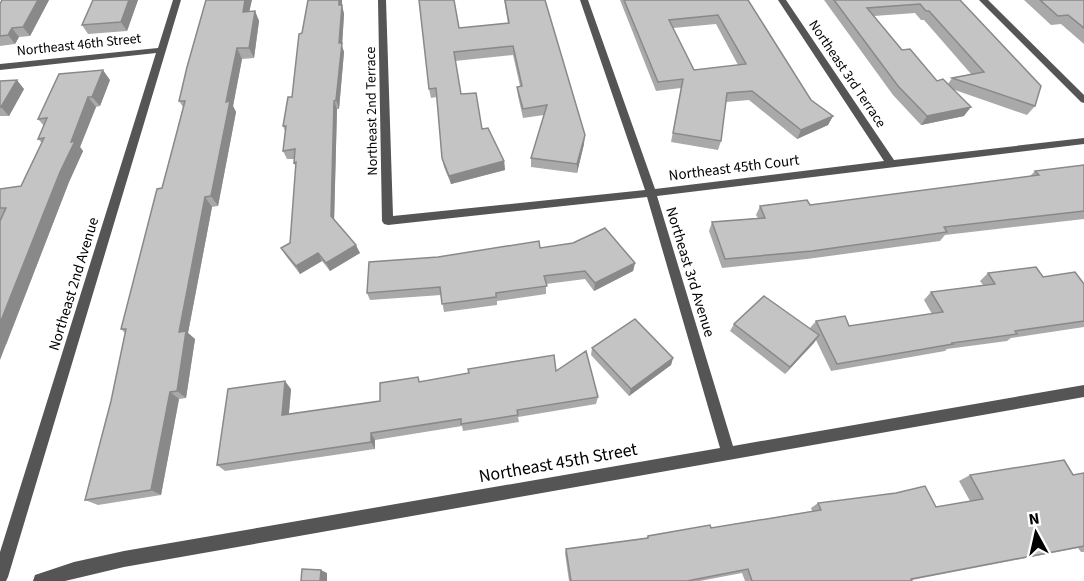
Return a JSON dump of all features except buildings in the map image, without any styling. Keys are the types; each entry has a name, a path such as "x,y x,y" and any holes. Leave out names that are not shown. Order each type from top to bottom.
{"street":[{"name":"Northeast 2nd Avenue","path":"0,577 177,0"},
{"name":"Northeast 2nd Terrace","path":"382,0 388,221"},
{"name":"Northeast 3rd Avenue","path":"584,0 651,193 728,452"},
{"name":"Northeast 3rd Terrace","path":"782,0 890,163"},
{"path":"983,0 1084,100"},
{"name":"Northeast 46th Street","path":"0,67 161,50"},
{"name":"Northeast 45th Court","path":"388,221 651,193 1084,141"},
{"name":"Northeast 45th Street","path":"41,581 74,570 124,559 1084,390"}]}
